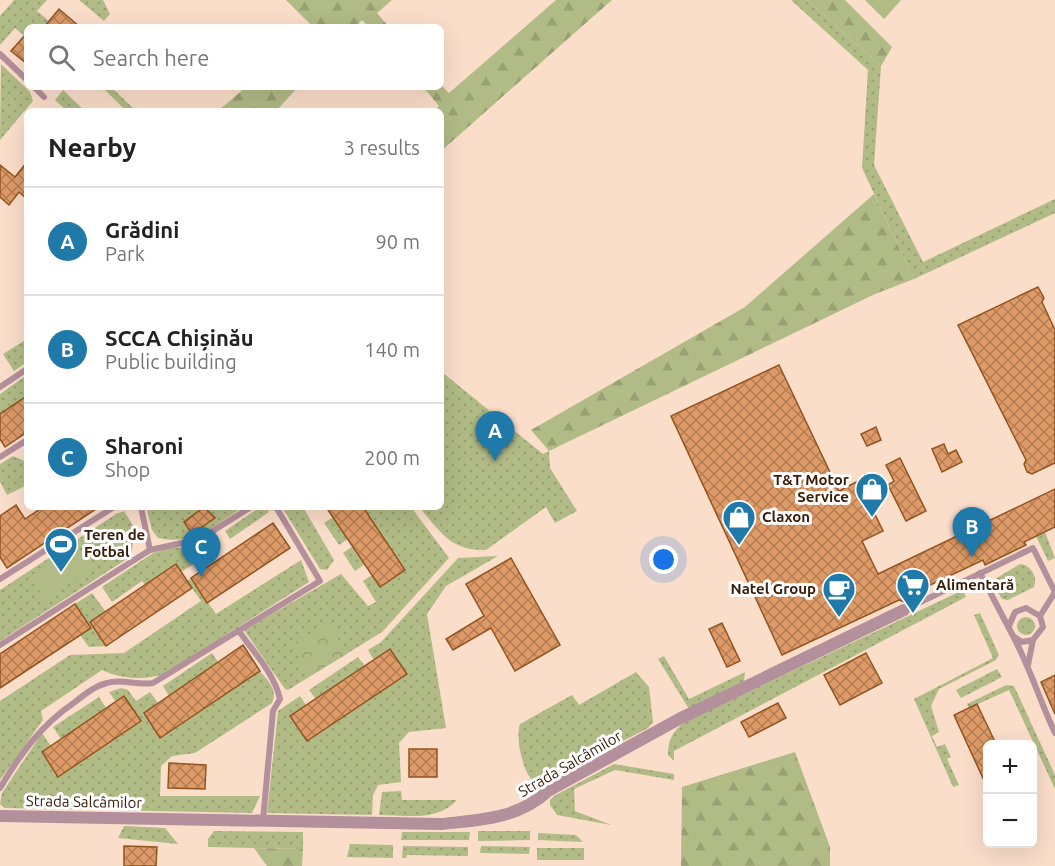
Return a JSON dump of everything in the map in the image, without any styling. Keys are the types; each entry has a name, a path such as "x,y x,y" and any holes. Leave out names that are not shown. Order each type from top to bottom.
{"street":[{"name":"Strada Salcâmilor","path":"0,816 441,824 488,819 534,805 555,787 678,719 904,610"}],"lane":[{"path":"0,54 24,77"},
{"path":"37,90 44,97"},
{"path":"0,387 24,371"},
{"path":"0,457 24,442"},
{"path":"0,579 109,510"},
{"path":"142,510 150,550"},
{"path":"0,645 150,550 200,538 246,510"},
{"path":"0,788 21,753 41,729 86,693 114,681 142,685 153,683 320,581 278,510"},
{"name":"Strada Salcâmilor","path":"904,610 1033,548 1055,592 1040,616 1043,627 1033,640 1028,665"},
{"path":"980,573 1028,665 1055,733"},
{"path":"1009,626 1012,616 1020,609 1031,609 1040,616"},
{"path":"238,630 278,687 280,699 273,711 263,820"},
{"path":"1013,636 1022,642 1033,640"}],"green space":[{"path":"14,0 47,0 37,11 49,21 46,24 24,24 24,36 15,28 0,45 0,16"},
{"path":"79,0 103,0 110,14 104,21"},
{"path":"286,0 392,0 377,13 386,24 366,24 362,20 358,24 310,24"},
{"path":"556,0 612,0 444,148 444,108 437,108 439,106 426,90 444,90 444,88 449,93"},
{"path":"791,0 807,0 881,66 874,165 923,262 1055,199 1055,213 914,279 862,168 868,70"},
{"path":"807,0 845,0 892,47 881,66"},
{"path":"865,0 901,0 884,19"},
{"path":"1,64 24,86 24,90 30,92 33,101 27,108 24,108 24,112 0,140"},
{"path":"63,90 82,108 64,108 55,100"},
{"path":"105,90 114,90 133,108 123,108"},
{"path":"242,90 295,90 279,108 222,108"},
{"path":"874,194 914,279 875,294 549,451 531,430 745,307"},
{"path":"24,341 24,364 14,371 3,354"},
{"path":"444,374 543,454 549,451 550,468 577,511 555,523 546,507 486,550 463,547 440,532 422,510 444,510"},
{"path":"24,377 24,398 0,414 0,394"},
{"path":"13,456 24,461 24,486 7,495 0,482 0,464"},
{"path":"147,510 239,510 193,537 171,540 158,538 152,530"},
{"path":"256,510 268,510 269,512 230,539 225,531"},
{"path":"284,510 305,510 334,560 327,570 320,569"},
{"path":"364,510 413,510 449,558 382,632 288,690 285,689 244,630 341,574 368,606 376,602 363,581 372,575 380,587"},
{"path":"124,511 136,530 130,557 0,641 0,590"},
{"path":"333,517 348,539 339,545 324,523"},
{"path":"111,523 120,538 94,555 84,541"},
{"path":"1045,532 1055,558 1048,561 1036,536"},
{"name":"Teren de Fotbal","path":"77,546 92,569 45,599 30,577"},
{"path":"353,546 365,564 355,571 343,553"},
{"path":"174,547 193,550 200,560 181,572 176,564 145,585 142,581 112,602 102,587 153,553"},
{"path":"498,556 446,586 427,614 446,728 409,732 399,743 401,782 378,785 373,795 372,815 267,813 278,711 300,696 306,705 290,716 307,741 406,675 374,660 368,650 381,642 458,558"},
{"path":"301,560 309,582 166,673 159,676 134,678 102,670 41,711 43,720 0,780 0,701 70,655 124,653 201,601 187,581 191,578 216,614"},
{"path":"1020,564 1033,572 1034,587 1008,600 1002,599 993,584 995,579"},
{"path":"963,590 966,597 674,751 674,761 668,755 672,736 685,722"},
{"path":"92,593 106,612 90,622 106,646 89,647 80,635 75,604"},
{"path":"980,613 999,655 996,660 939,689 931,706 939,732 932,736 937,747 945,744 951,757 947,759 959,785 953,787 914,699 993,658 974,615"},
{"path":"1022,617 1030,617 1035,622 1033,633 1022,635 1017,630 1017,622"},
{"path":"328,623 347,654 310,676 291,645"},
{"path":"212,653 218,662 169,696 163,686"},
{"path":"664,656 689,699 745,672 744,681 689,709 658,659"},
{"path":"358,657 365,666 316,699 309,690"},
{"path":"997,669 1002,677 961,698 956,690"},
{"path":"260,671 273,689 272,703 195,753 172,756 161,766 160,796 260,796 252,813 5,808 0,804 2,793 42,733 51,746 42,752 59,777 141,722 125,697 116,702 109,692 121,688 128,690 136,701 150,692 158,703 144,713 161,738"},
{"path":"636,672 649,687 653,722 648,728 547,781 538,785 533,781 524,766 519,738 520,724 572,695 579,705"},
{"path":"1006,685 1014,686 1055,775 1055,789 1037,750 1037,740 1032,740 1009,690 969,708 967,704"},
{"path":"99,697 106,708 61,739 53,727"},
{"path":"795,752 830,847 830,866 681,866 682,787"},
{"path":"614,764 674,774 674,780 615,770 574,789 575,811 611,825 557,815 550,805 550,800 554,796"},
{"path":"401,791 402,800 457,800 440,812 421,816 379,815 382,792"},
{"path":"124,826 165,828 178,844 118,838"},
{"path":"214,831 303,832 303,849 208,847 208,839"},
{"path":"478,831 530,831 530,840 478,841"},
{"path":"402,832 470,832 469,840 401,840"},
{"path":"538,833 576,835 583,842 538,840"},
{"path":"350,844 393,845 393,858 347,857"},
{"path":"403,846 468,847 468,856 407,855 406,858 402,858"},
{"path":"481,846 530,847 529,854 480,853"},
{"path":"254,848 303,849 302,866 267,866"},
{"path":"537,848 584,848 584,860 537,860"}],"building":[{"path":"59,9 76,24 46,24"},
{"path":"24,36 24,62 11,51"},
{"path":"0,165 15,177 24,166 24,196 19,192 9,205 0,197"},
{"path":"1038,287 1055,330 1055,463 1032,474 1027,472 1024,464 1026,460 958,325"},
{"path":"779,365 839,491 862,479 868,491 865,494 883,531 862,541 878,574 1055,489 1055,527 1024,542 1026,545 985,565 983,560 911,594 914,599 907,603 899,600 782,655 671,416"},
{"path":"24,398 24,434 5,447 0,439 0,414"},
{"path":"876,427 881,440 867,446 861,434"},
{"path":"944,444 948,454 956,450 962,462 942,472 932,449"},
{"path":"900,458 926,511 906,521 888,485 894,481 886,465"},
{"path":"16,505 25,519 38,510 94,510 7,568 0,557 0,516"},
{"path":"200,510 207,510 215,518 192,534 184,522"},
{"path":"328,510 365,510 405,570 380,587"},
{"path":"273,523 290,548 207,603 191,578"},
{"path":"511,558 560,645 515,671 491,628 453,650 446,639 484,616 466,584"},
{"path":"176,564 192,588 106,646 90,622"},
{"path":"75,604 91,628 0,688 0,654"},
{"path":"722,623 740,661 727,667 709,629"},
{"path":"243,645 260,671 160,738 144,713"},
{"path":"390,649 407,674 307,741 290,716"},
{"path":"866,653 882,683 840,705 824,675"},
{"path":"1055,675 1055,714 1041,682"},
{"path":"124,696 141,721 58,777 42,752"},
{"path":"778,703 786,718 749,737 741,722"},
{"path":"977,704 994,740 983,740 983,778 954,715"},
{"path":"409,749 437,749 437,777 409,777"},
{"path":"169,763 206,765 205,789 168,788"},
{"path":"124,846 157,847 156,866 124,866"}],"place":[{"name":"Grădini","path":"495,461"},
{"name":"T&T Motor Service","path":"872,518"},
{"name":"Claxon","path":"739,546"},
{"name":"SCCA Chișinău","path":"972,557"},
{"name":"Teren de Fotbal","path":"61,573"},
{"name":"Sharoni","path":"201,577"},
{"name":"Alimentară","path":"913,614"},
{"name":"Natel Group","path":"839,618"}]}
